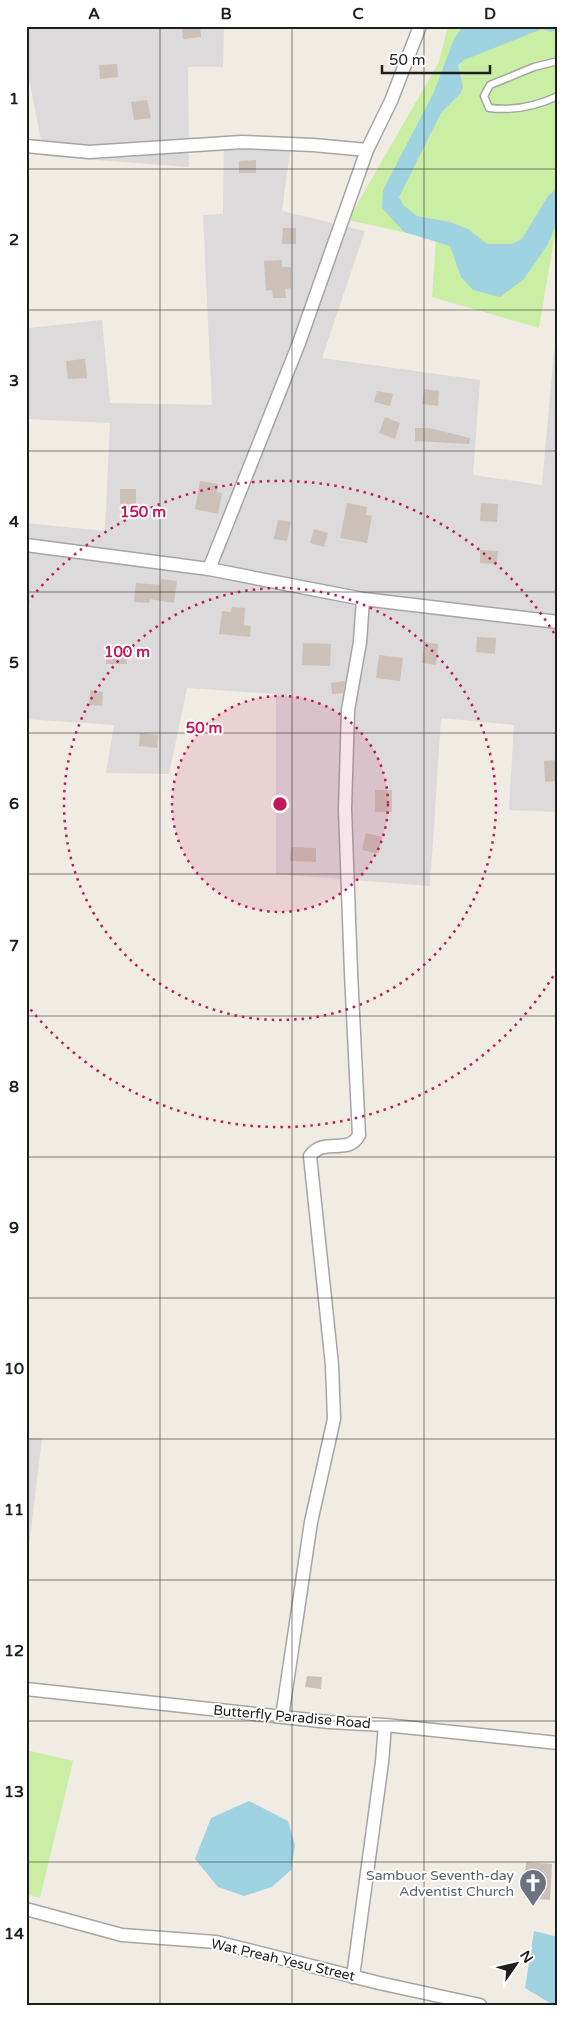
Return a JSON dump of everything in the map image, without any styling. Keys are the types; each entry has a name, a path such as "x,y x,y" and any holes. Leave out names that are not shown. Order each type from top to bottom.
{"street":[{"path":"209,569 299,343 367,150 391,101 420,26"},
{"path":"26,146 89,152 242,142 313,145 367,150"},
{"path":"26,544 209,569 363,599 558,622"},
{"path":"282,1717 311,1522 334,1419 332,1365 310,1156 315,1149 321,1147 348,1145 355,1142 359,1135 350,973 345,809 348,710 360,642 363,599"},
{"name":"Butterfly Paradise Road","path":"26,1690 282,1717 558,1742"},
{"path":"353,1977 382,1762 385,1725"},
{"name":"Wat Preah Yesu Street","path":"26,1908 122,1935 216,1942 353,1977 480,2005"}],"lane":[{"path":"558,61 534,66 490,85 484,96 489,108 505,110 538,106 558,96"}],"shaded area":[{"path":"26,26 224,26 223,67 188,67 189,167 44,156 26,63"},
{"path":"224,140 291,144 282,211 365,231 322,358 480,380 473,475 542,485 554,351 558,351 558,812 509,810 514,725 441,718 430,886 276,874 276,694 187,688 169,774 106,773 114,725 26,719 26,523 105,531 110,423 26,419 29,328 102,320 110,403 212,405 203,215 223,214"},
{"path":"26,1438 42,1438 26,1571"}],"green space":[{"path":"448,26 558,26 558,216 539,328 432,297 436,239 348,220 439,62"},
{"path":"26,1750 73,1761 40,1898 26,1894"}],"water":[{"path":"463,26 558,26 558,29 551,32 542,29 464,60 458,65 463,87 460,94 441,113 399,197 403,205 417,216 450,222 468,229 487,244 512,244 522,239 548,196 558,188 558,220 548,244 524,279 500,297 473,290 461,277 450,246 404,232 382,208 383,190 434,92 454,39"},
{"path":"249,1801 288,1821 295,1845 291,1870 272,1887 244,1896 218,1887 195,1859 211,1818"},
{"path":"534,1931 558,1937 558,2003 550,2003 525,1988"}],"building":[{"path":"182,26 200,26 201,37 183,39"},
{"path":"117,64 118,77 100,79 99,65"},
{"path":"147,100 151,118 134,120 131,102"},
{"path":"256,160 256,173 239,173 239,161"},
{"path":"283,228 296,228 296,244 282,244"},
{"path":"282,260 282,267 291,267 291,288 285,289 286,298 273,298 272,290 266,291 264,261"},
{"path":"85,359 87,378 68,379 66,361"},
{"path":"424,389 439,391 438,406 422,404"},
{"path":"377,391 393,394 390,406 374,402"},
{"path":"385,417 400,423 395,439 379,433"},
{"path":"415,428 429,428 470,438 469,444 415,441"},
{"path":"200,481 218,484 217,492 222,493 218,514 195,509"},
{"path":"120,489 136,489 136,504 120,504"},
{"path":"347,503 367,507 366,515 372,516 367,543 340,538"},
{"path":"481,503 498,504 497,522 480,521"},
{"path":"278,520 291,522 287,541 274,539"},
{"path":"314,529 328,533 324,547 310,543"},
{"path":"480,550 498,551 497,564 480,563"},
{"path":"161,579 177,581 174,603 150,599 149,603 134,602 136,583 160,585"},
{"path":"232,607 245,608 244,625 251,626 250,637 219,634 222,611 231,612"},
{"path":"477,637 496,638 495,654 476,652"},
{"path":"424,642 438,644 436,665 422,663"},
{"path":"303,643 331,644 330,666 302,665"},
{"path":"106,646 127,646 127,664 106,664"},
{"path":"379,655 403,658 400,681 376,678"},
{"path":"345,681 343,693 332,694 331,683"},
{"path":"90,690 103,692 102,706 89,705"},
{"path":"140,733 158,735 157,748 139,746"},
{"path":"558,760 558,781 545,782 544,761"},
{"path":"375,790 392,790 392,812 375,812"},
{"path":"366,833 382,837 379,854 362,850"},
{"path":"291,847 316,848 316,862 290,861"},
{"path":"307,1676 322,1677 321,1689 305,1687"},
{"name":"Sambuor Seventh-day Adventist Church","path":"526,1862 552,1864 550,1900 524,1898"}],"place":[{"name":"Sambuor Seventh-day Adventist Church","path":"533,1907"}]}
